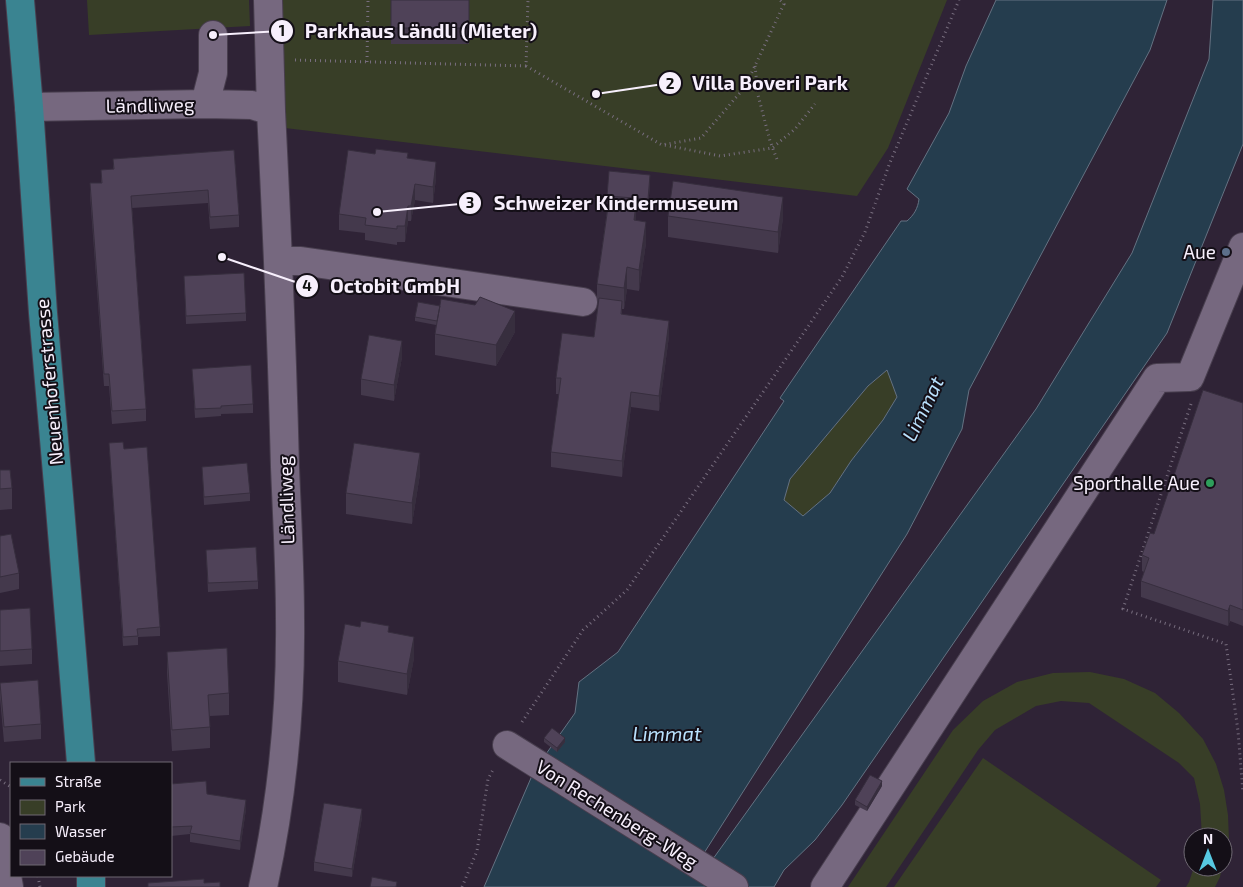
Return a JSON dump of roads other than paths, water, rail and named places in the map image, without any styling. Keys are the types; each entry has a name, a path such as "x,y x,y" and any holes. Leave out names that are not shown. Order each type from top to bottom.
{"main road":[{"name":"Neuenhoferstrasse","path":"20,0 43,313 60,496 81,762"}],"street":[{"name":"Ländliweg","path":"263,887 269,860 284,756 290,620 279,261 271,111 268,0"},
{"path":"205,104 213,73 213,36"},
{"name":"Ländliweg","path":"29,107 205,104 252,105 271,111"},
{"path":"825,887 1157,378 1190,377 1243,247"},
{"path":"279,261 301,261 583,302"},
{"name":"Von Rechenberg-Weg","path":"516,751 734,887"},
{"path":"0,836 9,887"}],"water":[{"name":"Limmat","path":"996,0 1167,0 1150,50 969,390 962,429 907,534 692,872 700,877 1036,409 1132,253 1209,59 1213,0 1243,0 1243,144 1167,333 842,805 815,840 784,870 774,887 484,887 534,771 575,713 579,682 618,652 784,401 780,398 901,221 907,221 915,211 919,199 907,189 949,113 966,66","holes":["887,370 897,397 883,420 851,461 830,493 803,516 784,500 790,479 868,386"]}],"place":[{"name":"Parkhaus Ländli (Mieter)","path":"213,35"},
{"name":"Villa Boveri Park","path":"596,94"},
{"name":"Schweizer Kindermuseum","path":"377,212"},
{"name":"Aue","path":"1226,252"},
{"name":"Octobit GmbH","path":"222,257"},
{"name":"Sporthalle Aue","path":"1210,483"}]}
